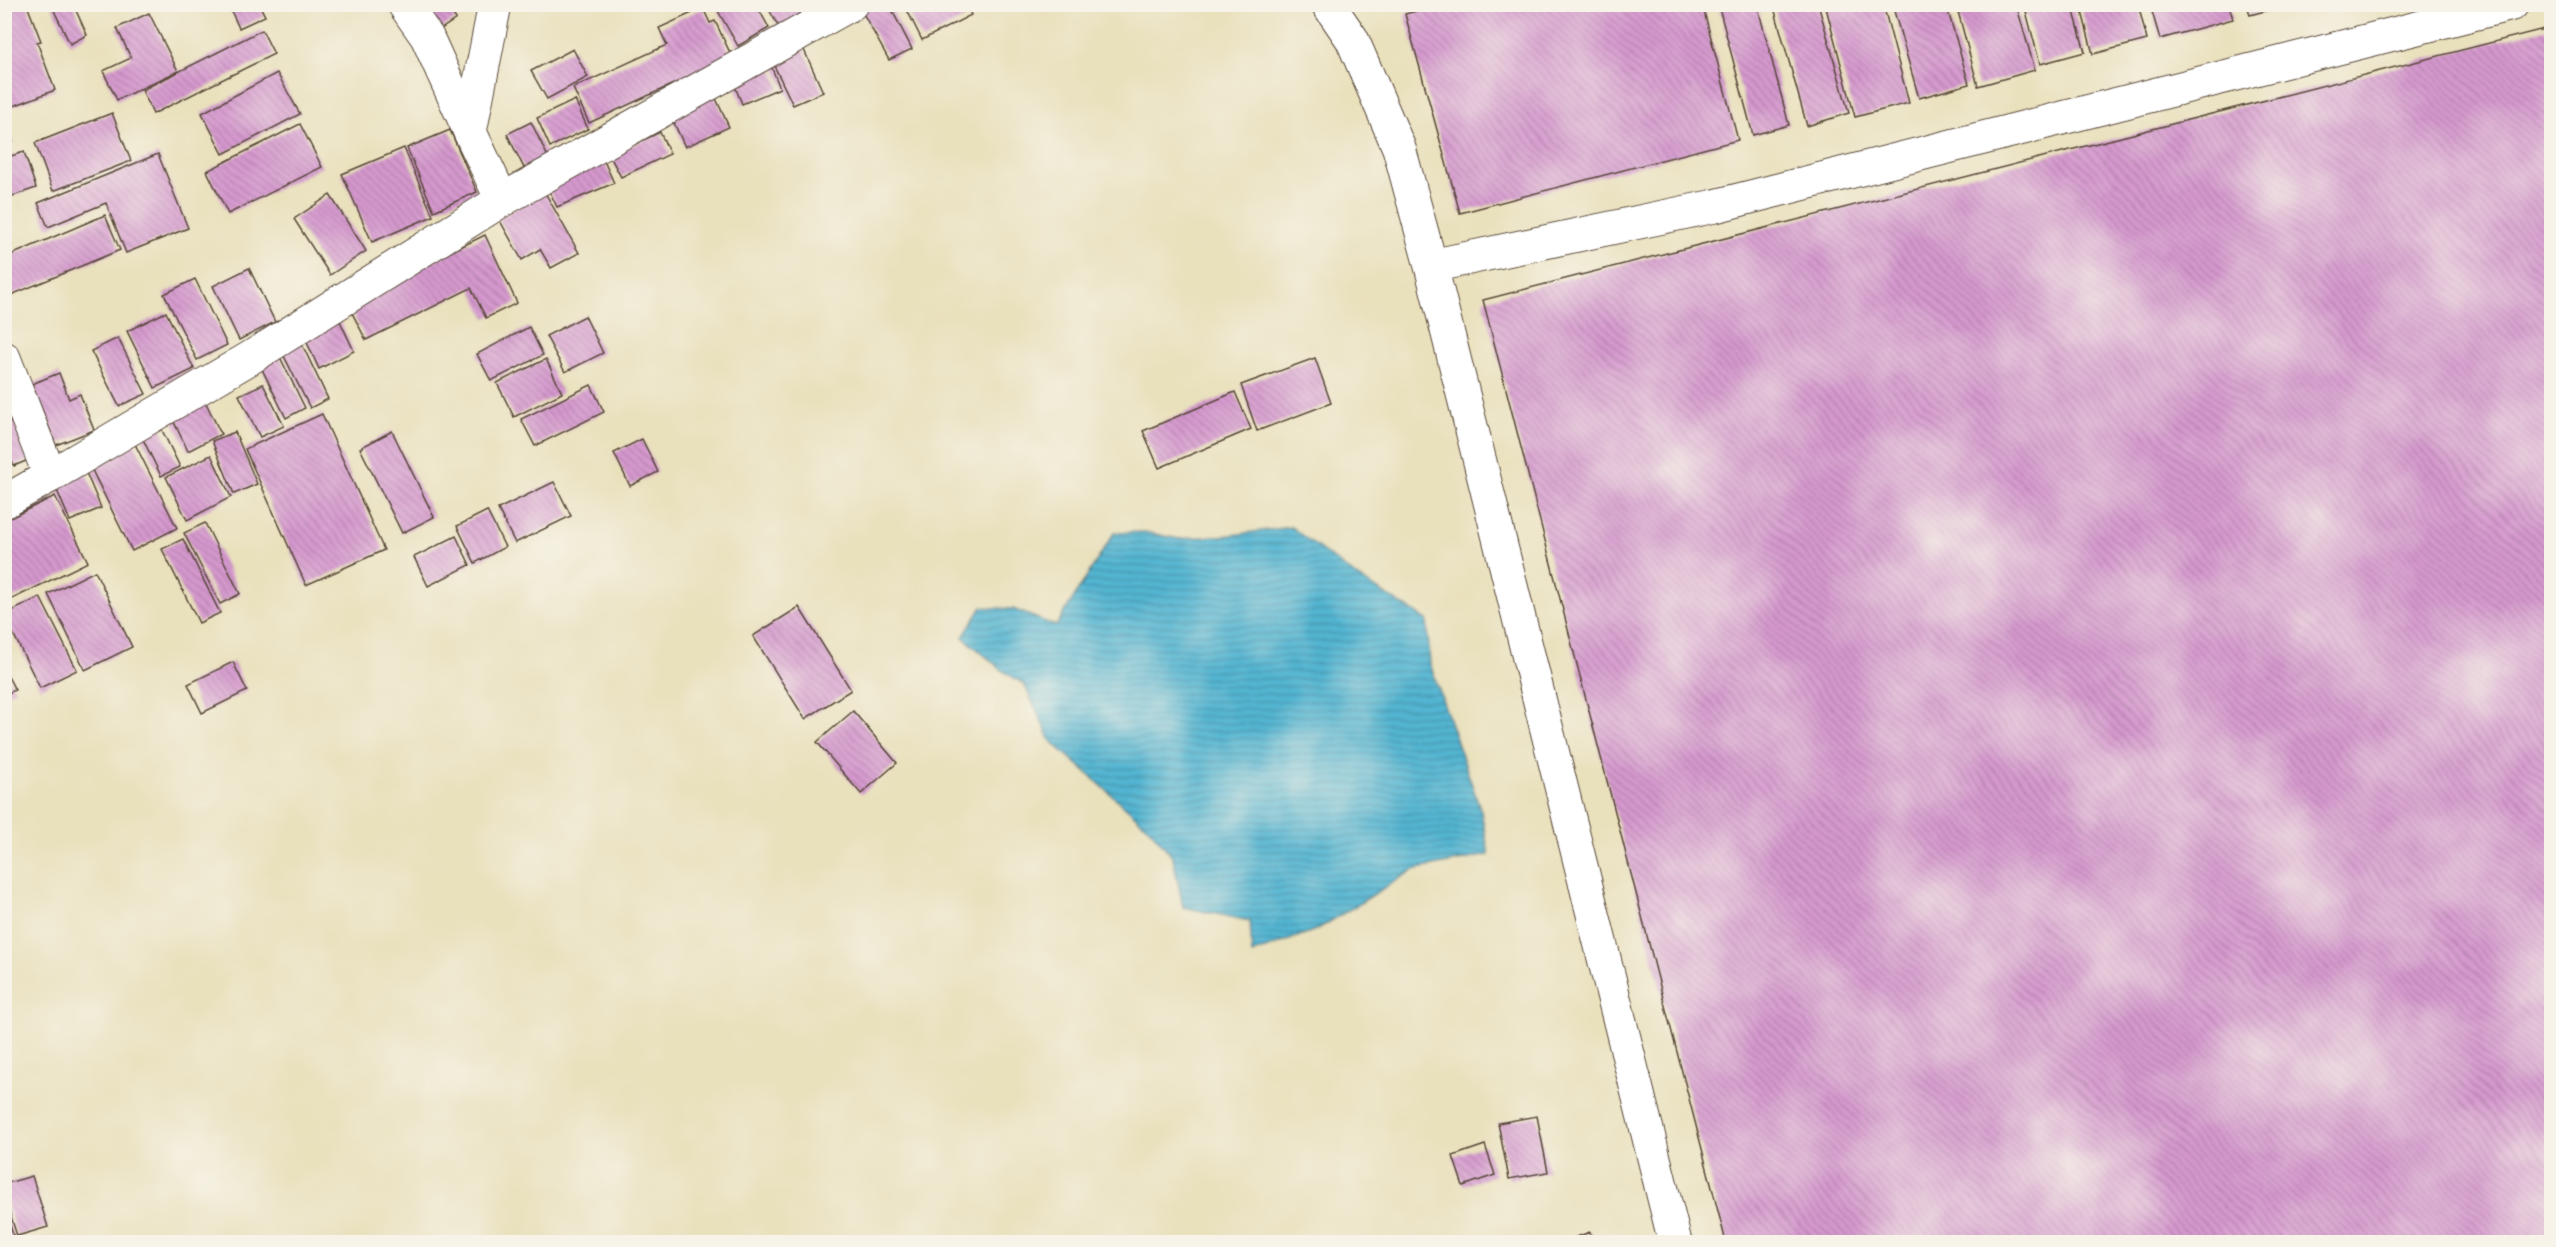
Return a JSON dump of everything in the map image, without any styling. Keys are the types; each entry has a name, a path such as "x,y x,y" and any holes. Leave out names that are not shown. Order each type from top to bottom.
{"street":[{"path":"404,4 427,37 502,200"},
{"path":"4,502 250,358 502,200 852,4"},
{"path":"1328,4 1352,39 1399,148 1431,266 1675,1242"},
{"path":"1431,266 1715,206 2512,4"},
{"path":"470,132 503,9"},
{"path":"4,358 50,476"}],"water":[{"path":"1291,527 1357,577 1427,620 1430,664 1481,811 1489,855 1413,870 1318,929 1252,954 1250,921 1183,907 1173,857 1148,827 1051,741 1024,684 1003,671 963,637 982,607 1013,609 1056,626 1114,533 1145,532 1179,539"}],"building":[{"path":"4,4 27,5 41,41 37,42 55,90 11,107 4,91"},
{"path":"51,4 73,4 87,35 70,44"},
{"path":"228,4 259,4 265,16 239,28"},
{"path":"419,4 446,4 456,19 438,31"},
{"path":"714,4 756,4 769,28 738,46"},
{"path":"766,4 807,4 812,13 781,31"},
{"path":"863,4 966,4 971,15 922,40 905,6 893,12 912,49 889,60 859,6"},
{"path":"1442,4 1702,4 1738,140 1460,213 1405,14"},
{"path":"1718,4 1757,4 1789,125 1753,135"},
{"path":"1773,4 1818,4 1849,113 1807,126"},
{"path":"1825,4 1883,4 1909,103 1855,117"},
{"path":"1892,4 1946,4 1969,84 1919,98"},
{"path":"1956,4 2016,4 2035,70 1978,86"},
{"path":"2024,4 2072,4 2085,52 2040,64"},
{"path":"2080,4 2138,4 2147,40 2093,54"},
{"path":"2247,4 2286,4 2287,5 2250,15"},
{"path":"2150,5 2229,5 2233,19 2160,39"},
{"path":"703,8 710,23 715,21 732,57 589,123 573,88 667,45 659,28"},
{"path":"149,13 178,71 117,100 103,71 131,58 117,28"},
{"path":"2552,27 2552,1242 1726,1242 1483,300"},
{"path":"262,30 274,54 153,114 142,90"},
{"path":"800,41 823,92 793,105 769,55"},
{"path":"573,49 588,77 547,99 531,71"},
{"path":"769,61 780,88 742,104 731,76"},
{"path":"277,73 300,114 223,154 202,113"},
{"path":"713,92 729,127 685,147 669,112"},
{"path":"575,100 588,129 550,147 537,118"},
{"path":"112,113 131,161 53,191 35,143"},
{"path":"531,122 548,157 524,168 507,134"},
{"path":"4,124 13,142 4,145"},
{"path":"300,124 322,167 228,214 207,171"},
{"path":"450,130 477,192 434,211 407,148"},
{"path":"660,132 670,154 621,177 610,156"},
{"path":"404,148 433,216 372,242 342,174"},
{"path":"24,152 36,188 4,199 4,158"},
{"path":"158,154 188,228 126,253 106,203 48,227 38,203"},
{"path":"604,161 614,183 557,207 547,186"},
{"path":"543,189 579,253 551,268 540,249 522,260 499,219"},
{"path":"330,195 366,251 330,275 294,219"},
{"path":"105,215 120,250 4,298 4,258"},
{"path":"485,235 517,303 486,318 471,288 366,340 347,303"},
{"path":"249,268 275,322 239,340 213,286"},
{"path":"195,279 227,345 197,360 164,294"},
{"path":"166,312 194,369 155,388 127,331"},
{"path":"585,316 603,353 565,372 546,336"},
{"path":"340,321 354,351 319,369 305,338"},
{"path":"529,327 543,355 491,381 477,354"},
{"path":"118,338 146,394 119,406 91,351"},
{"path":"299,338 328,399 310,408 280,348"},
{"path":"278,353 305,408 286,418 259,363"},
{"path":"1315,358 1331,403 1257,431 1241,385"},
{"path":"546,359 562,393 514,417 497,383"},
{"path":"59,373 69,399 80,394 94,430 56,445 32,384"},
{"path":"263,384 284,426 260,437 239,395"},
{"path":"591,385 604,412 535,446 521,419"},
{"path":"1235,392 1251,429 1159,468 1143,431"},
{"path":"204,399 221,434 188,451 171,416"},
{"path":"322,414 384,550 306,585 245,449"},
{"path":"24,417 40,455 14,466 4,445 4,425"},
{"path":"158,422 180,467 161,476 139,431"},
{"path":"392,431 434,517 402,533 360,448"},
{"path":"235,432 257,484 234,494 212,441"},
{"path":"132,438 177,528 132,551 87,460"},
{"path":"642,439 658,472 630,486 614,453"},
{"path":"211,455 231,497 187,520 166,477"},
{"path":"84,468 101,508 70,521 53,481"},
{"path":"554,482 571,516 515,543 498,509"},
{"path":"55,496 88,562 4,603 4,521"},
{"path":"487,511 505,547 475,563 457,526"},
{"path":"205,523 240,594 220,604 184,533"},
{"path":"456,536 470,565 428,586 414,557"},
{"path":"183,539 220,613 199,623 162,549"},
{"path":"95,571 132,647 85,670 48,594"},
{"path":"40,597 77,670 40,688 4,615"},
{"path":"799,607 851,690 805,719 753,636"},
{"path":"233,662 247,691 202,713 188,684"},
{"path":"4,669 15,690 4,695"},
{"path":"853,711 897,763 861,794 817,742"},
{"path":"1537,1116 1548,1172 1509,1179 1498,1123"},
{"path":"1485,1145 1495,1175 1463,1186 1453,1156"},
{"path":"32,1176 48,1227 17,1236 4,1194 4,1184"},
{"path":"5,1208 15,1242 4,1242"},
{"path":"1590,1232 1595,1242 1563,1242"}]}
